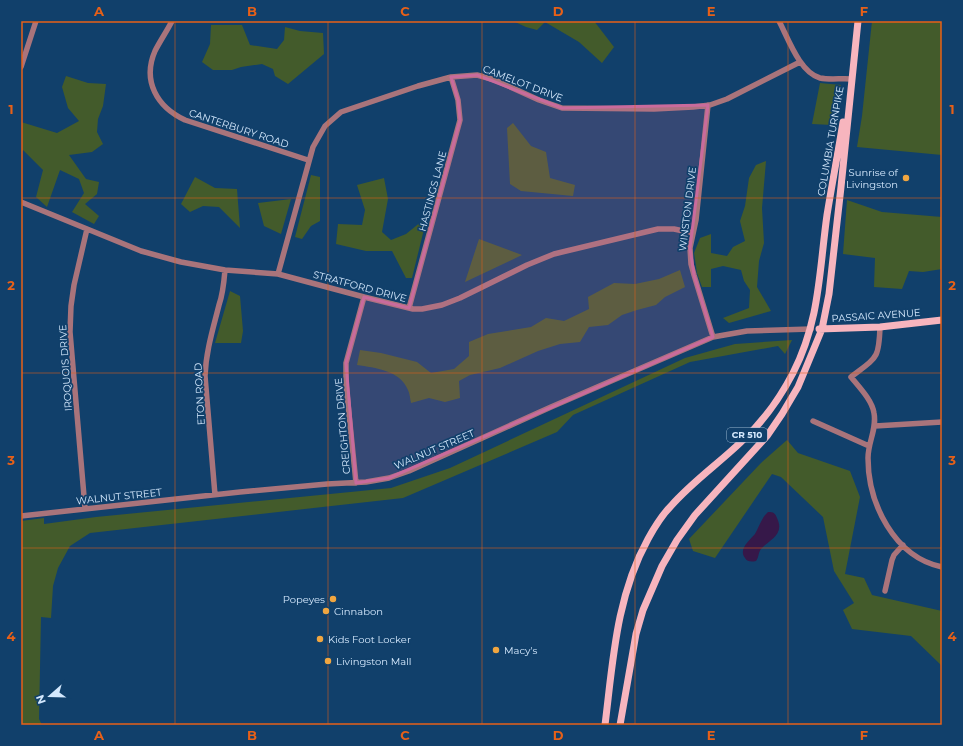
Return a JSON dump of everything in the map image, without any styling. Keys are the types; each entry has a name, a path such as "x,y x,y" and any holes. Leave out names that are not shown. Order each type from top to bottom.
{"main road":[{"name":"CR 510","path":"852,79 858,21"},
{"name":"COLUMBIA TURNPIKE","path":"620,725 636,634 643,610 662,566 677,540 695,515 745,462 770,431 798,387 822,329 830,281 852,79"},
{"name":"COLUMBIA TURNPIKE","path":"604,725 615,639 621,606 629,580 641,551 653,529 670,506 700,477 741,442 760,422 779,397 804,350 817,306 827,216 852,79"},
{"name":"PASSAIC AVENUE","path":"811,329 880,326 942,320"}],"street":[{"path":"21,67 36,21"},
{"name":"CANTERBURY ROAD","path":"172,21 155,51 150,71 154,89 162,105 173,114 185,120 308,160"},
{"path":"779,21 800,62 806,70 820,78 852,79"},
{"name":"CAMELOT DRIVE","path":"278,274 308,160 313,147 325,126 341,112 384,96 451,78 477,75 495,80 539,100 562,108 654,109 708,105 727,99 800,62"},
{"name":"HASTINGS LANE","path":"409,308 459,125 460,112 458,100 451,78"},
{"name":"WINSTON DRIVE","path":"708,105 690,248 691,264 713,337"},
{"name":"STRATFORD DRIVE","path":"21,202 141,251 181,262 226,270 278,274 364,297 422,310 442,305 460,298 527,265 554,254 658,229 674,229 693,233"},
{"name":"IROQUOIS DRIVE","path":"85,508 70,332 73,292 86,229"},
{"name":"ETON ROAD","path":"215,495 204,376 212,330 220,303 226,270"},
{"name":"CREIGHTON DRIVE","path":"356,483 346,384 346,363 364,297"},
{"path":"880,326 877,355 871,362 852,377 873,408 875,426 868,446 869,472 877,505 886,524 903,546 922,559 942,567"},
{"name":"WALNUT STREET","path":"21,516 215,495 356,483 389,478 409,471 551,407 713,337 747,331 811,329"},
{"path":"813,421 868,446"},
{"path":"875,426 942,422"},
{"path":"885,591 894,555 903,546"}],"highlighted area":[{"path":"477,75 562,108 708,105 690,248 694,275 713,337 389,478 356,483 346,363 364,297 409,308 460,120 458,100 451,77"}],"green space":[{"path":"513,21 594,21 614,47 602,63 579,42 545,22 537,30"},
{"path":"872,21 942,21 942,155 857,147 862,116"},
{"path":"211,25 242,25 250,45 277,49 284,40 285,27 300,31 323,33 324,54 288,84 275,76 273,69 262,64 232,70 213,70 202,62 210,44"},
{"path":"66,76 88,83 106,84 103,106 98,119 97,132 103,144 92,152 69,155 86,179 99,182 97,194 85,204 99,216 94,224 72,212 84,193 79,179 60,170 47,207 36,197 43,170 23,150 21,153 21,122 57,133 79,121 68,108 62,87"},
{"path":"820,83 841,85 832,125 812,124"},
{"path":"513,123 531,146 546,152 550,178 575,185 573,196 521,191 510,184 507,128"},
{"path":"766,161 762,208 764,243 759,261 757,287 771,311 729,323 723,318 749,308 750,290 744,281 741,270 723,266 711,269 711,287 702,287 697,273 694,253 700,238 711,234 711,253 727,256 733,247 745,241 740,221 745,206 749,178 756,165"},
{"path":"311,175 320,177 320,221 311,226 302,239 295,237"},
{"path":"195,177 215,188 237,189 240,228 219,207 203,206 190,212 181,204"},
{"path":"384,178 388,199 382,232 391,240 406,234 427,217 412,278 406,278 392,251 366,251 336,244 338,224 362,225 365,210 357,185"},
{"path":"291,199 281,234 264,226 258,203"},
{"path":"847,200 882,212 942,217 942,269 923,272 909,271 902,289 874,287 875,258 843,254"},
{"path":"479,239 522,255 465,282"},
{"path":"680,270 685,287 665,297 656,305 622,315 608,325 589,327 580,342 560,344 538,351 500,368 470,375 459,381 460,398 445,402 429,398 411,403 408,390 399,378 386,371 357,365 360,350 381,353 417,362 431,373 454,369 469,356 469,342 488,334 531,327 546,318 564,321 589,309 588,297 614,283 635,284 659,279"},
{"path":"230,291 240,296 243,331 241,343 215,343"},
{"path":"792,340 785,354 778,346 690,362 573,415 557,432 403,498 90,533 70,546 58,568 53,586 51,618 41,617 39,719 42,725 21,725 21,521 44,518 44,524 96,517 391,488 450,468 685,358 735,344"},
{"path":"787,440 798,453 850,471 860,497 845,574 864,578 872,595 942,611 942,666 911,636 852,629 843,610 854,603 834,571 823,517 781,477 772,474 715,558 693,551 689,539 761,463"}],"shaded area":[{"path":"768,512 775,514 776,516 779,524 778,533 761,549 756,561 748,561 743,555 744,548 755,534 762,519"}],"place":[{"name":"Sunrise of Livingston","path":"906,178"},
{"name":"Popeyes","path":"333,599"},
{"name":"Cinnabon","path":"326,611"},
{"name":"Kids Foot Locker","path":"320,639"},
{"name":"Macy's","path":"496,650"},
{"name":"Livingston Mall","path":"328,661"}]}
